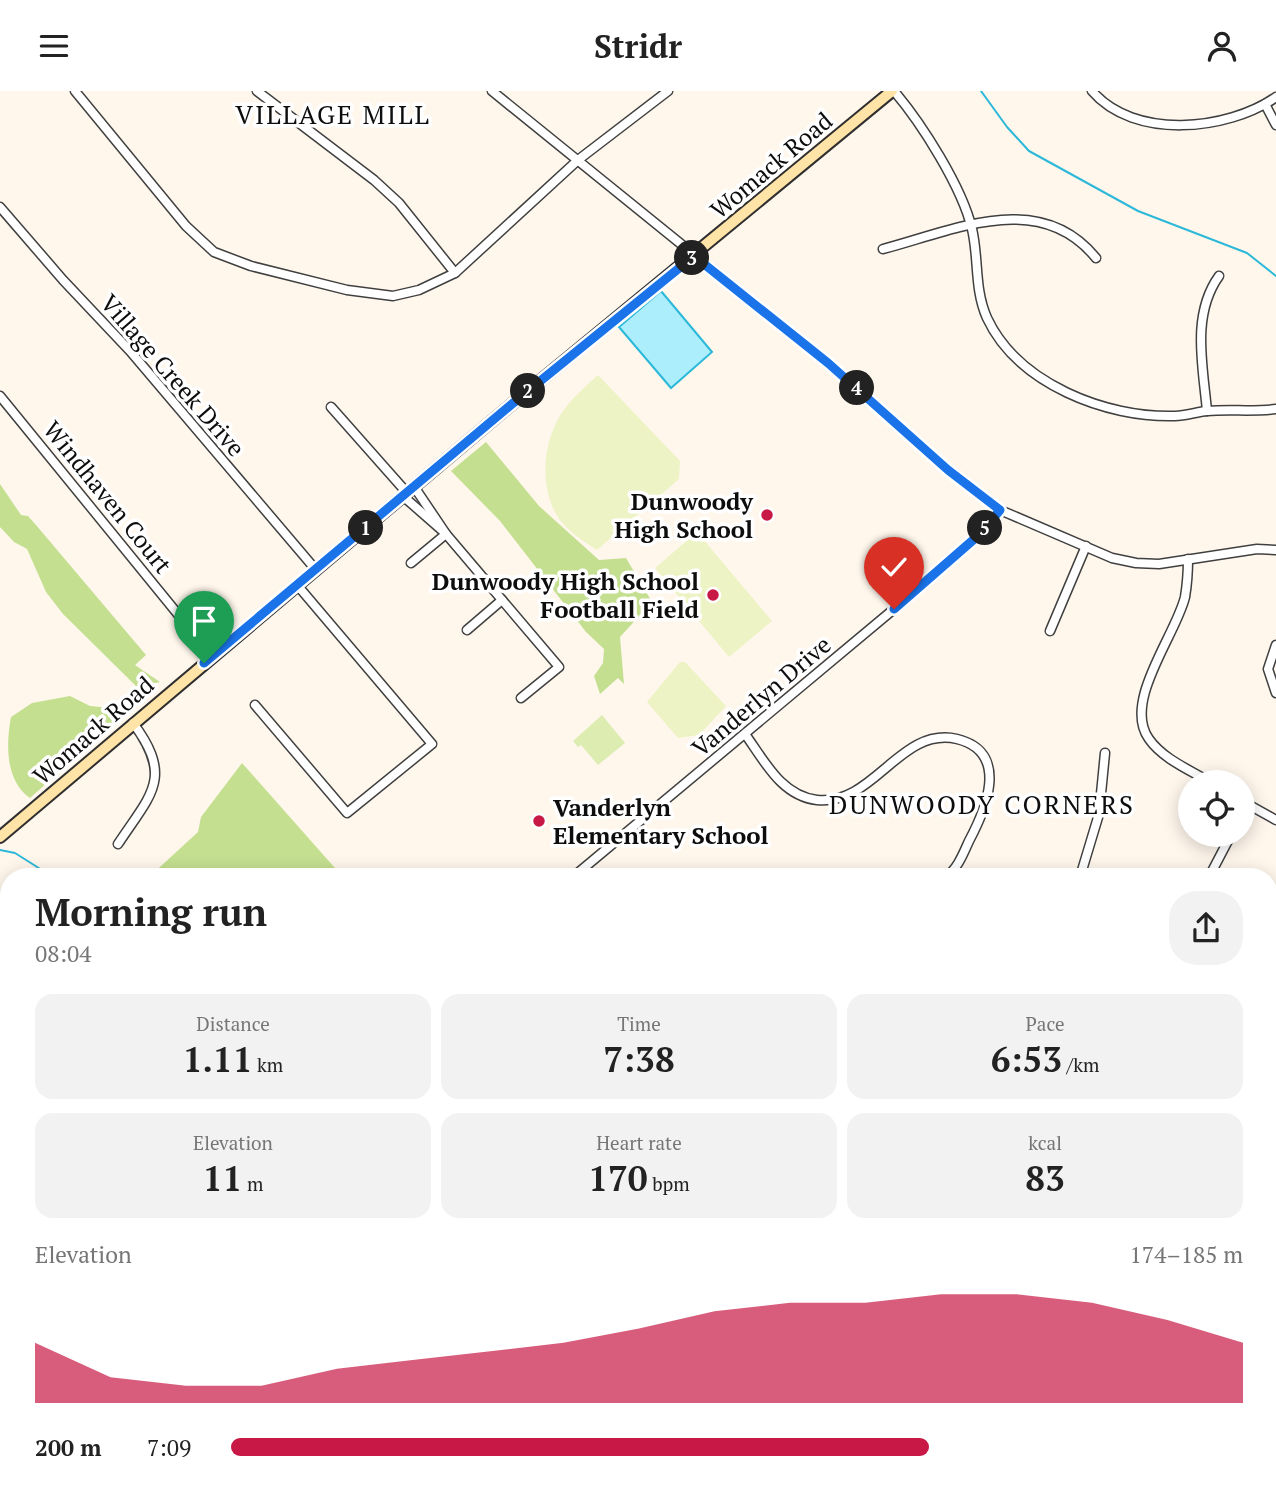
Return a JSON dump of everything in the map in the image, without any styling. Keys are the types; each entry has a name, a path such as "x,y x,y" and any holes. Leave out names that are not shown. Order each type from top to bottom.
{"street":[{"path":"75,91 186,226 214,252 231,261 371,295 393,296 419,291 455,273 578,160 668,91"},
{"path":"257,91 383,187 455,273"},
{"path":"492,91 828,363 948,470 1000,510 1112,558 1136,563 1159,564 1258,549 1276,550"},
{"path":"893,91 921,126 941,159 972,226 978,288 987,317 1001,341 1032,374 1062,390 1136,412 1178,417 1207,411 1276,409"},
{"name":"Womack Road","path":"0,837 512,404 893,91"},
{"path":"1092,91 1104,105 1140,120 1160,124 1219,121 1265,104 1276,97"},
{"path":"1265,104 1276,125"},
{"name":"Village Creek Drive","path":"0,207 63,281 130,351 316,570"},
{"path":"883,249 1011,218 1040,221 1071,233 1096,258"},
{"path":"1207,411 1201,339 1203,314 1206,293 1219,276"},
{"name":"Windhaven Court","path":"0,396 212,656"},
{"path":"331,407 419,503 559,667 521,698"},
{"path":"409,493 419,503"},
{"name":"Vanderlyn Drive","path":"584,868 980,534 1000,510"},
{"path":"411,563 446,534"},
{"path":"1051,631 1086,546"},
{"path":"1188,559 1185,598 1145,691 1140,713 1149,739 1174,762 1188,770"},
{"path":"255,705 347,813 432,744 298,586"},
{"path":"467,630 502,600"},
{"path":"1276,645 1268,669 1276,693"},
{"path":"118,843 148,799 157,771 151,749 133,723"},
{"path":"745,734 789,790 806,798 820,800 850,795 905,752 932,738 960,740 974,747 988,769 991,789 986,807 954,868"},
{"path":"1083,868 1099,814 1105,753"},
{"path":"1255,811 1276,820"},
{"path":"1214,868 1225,847"}],"green space":[{"path":"598,375 680,461 679,479 597,550 575,535 556,514 547,489 546,461 557,421 571,401"},
{"path":"486,442 539,506 599,560 626,558 652,602 620,637 624,684 618,678 600,694 594,676 603,663 604,649 586,632 500,521 451,471"},
{"path":"0,484 21,515 28,516 146,655 135,665 160,682 137,687 63,614 46,592 27,549 14,542 0,527"},
{"name":"Dunwoody High School Football Field","path":"697,532 772,621 729,657 655,568"},
{"path":"680,662 685,662 726,706 699,735 678,738 647,702"},
{"path":"70,696 90,706 112,708 119,719 30,798 16,782 9,761 11,717 32,703"},
{"path":"602,715 625,743 598,765 581,745 578,747 573,741"},
{"path":"242,763 335,868 159,868 198,832 201,817"}],"water":[{"path":"661,291 712,352 671,388 619,327"}],"waterway":[{"path":"981,91 1007,127 1029,151 1138,211 1247,253 1276,276"},
{"path":"0,850 15,853 39,868"}],"place":[{"name":"Dunwoody High School","path":"767,515"},
{"name":"Dunwoody High School Football Field","path":"713,595"},
{"name":"Vanderlyn Elementary School","path":"539,821"}],"district":[{"name":"VILLAGE MILL","path":"333,114"},
{"name":"DUNWOODY CORNERS","path":"982,804"}],"route":[{"path":"204,663 436,471 512,404 694,256 828,363 948,470 1000,510 980,534 894,609"}]}
